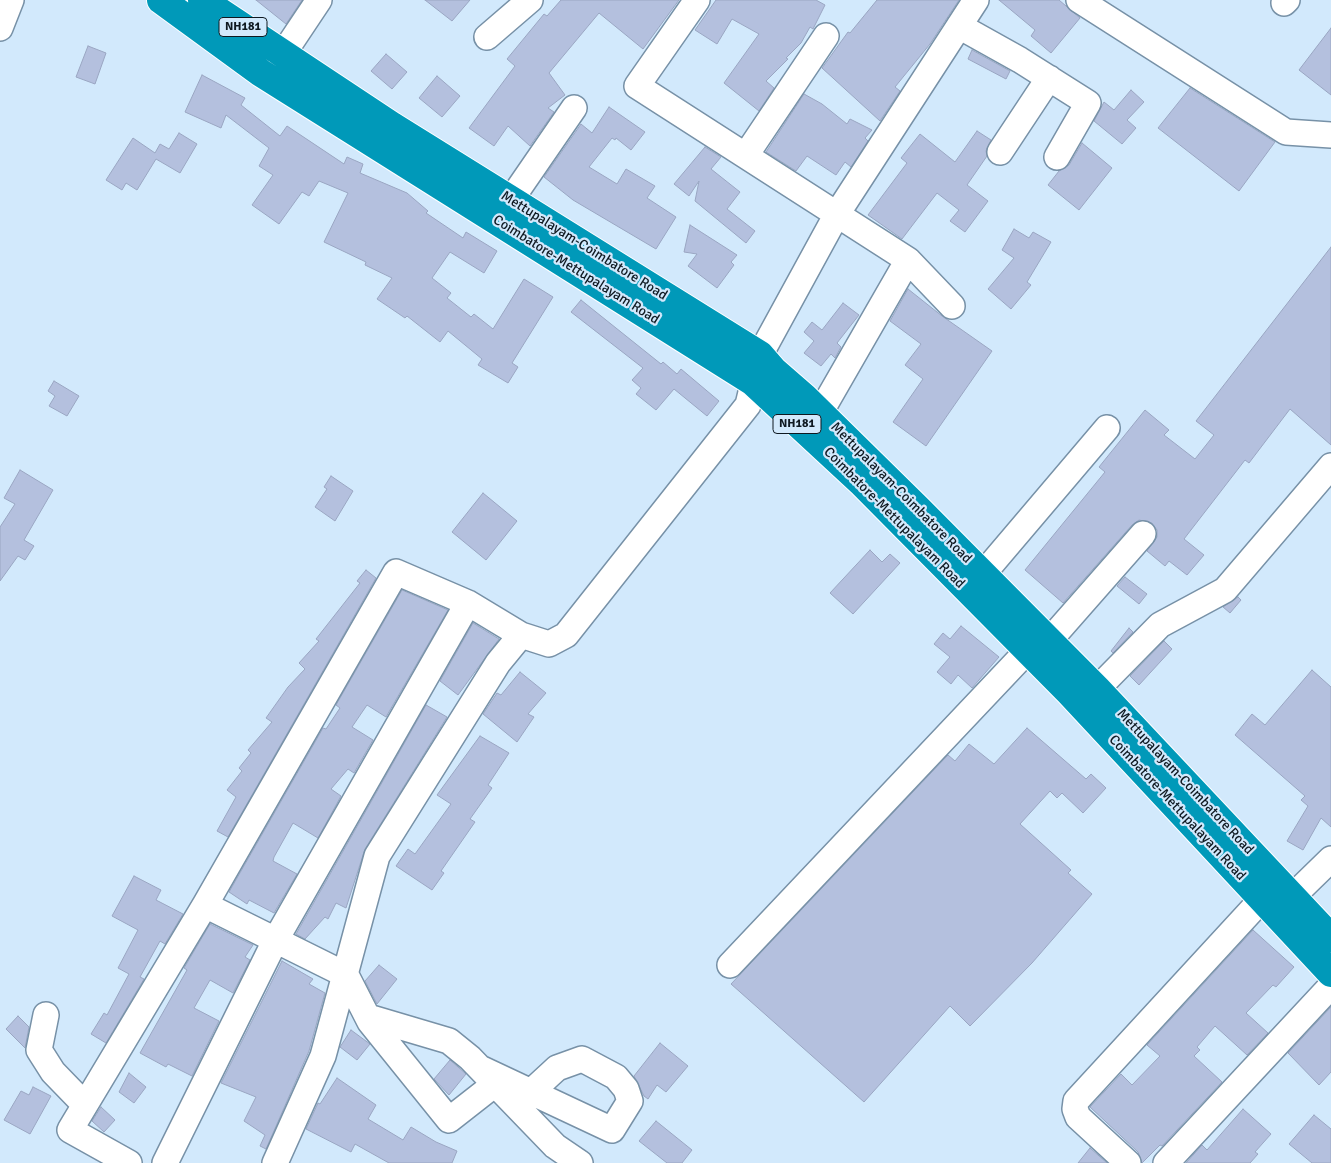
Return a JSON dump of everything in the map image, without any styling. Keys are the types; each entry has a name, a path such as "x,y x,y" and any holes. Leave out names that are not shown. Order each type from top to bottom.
{"highway":[{"name":"Coimbatore-Mettupalayam Road","path":"161,0 262,72 753,382 1038,646 1262,899 1331,972"},
{"name":"Mettupalayam-Coimbatore Road","path":"202,0 510,201 760,355 773,370 820,413 983,574 1038,646 1097,689 1331,938"}],"street":[{"path":"0,28 11,0"},
{"path":"283,54 319,0"},
{"path":"488,37 530,0"},
{"path":"697,0 637,86 908,260 952,306"},
{"path":"129,1163 70,1130 205,905 396,572 468,603 521,635 549,644 566,635 748,405 760,355 838,214 976,0"},
{"path":"1079,0 1286,132 1331,135"},
{"path":"959,26 1088,103 1057,156"},
{"path":"746,155 826,36"},
{"path":"1000,152 1049,78"},
{"path":"510,201 574,108"},
{"path":"820,413 908,260"},
{"path":"983,574 1107,428"},
{"path":"1097,689 1160,625 1225,590 1331,466"},
{"path":"730,965 1038,646 1143,534"},
{"path":"165,1163 275,941 468,603"},
{"path":"275,1163 323,1056 377,856 498,663 521,635"},
{"path":"1292,898 1331,859"},
{"path":"1128,1163 1078,1117 1076,1101 1262,899"},
{"path":"205,905 346,975 368,1017 449,1120 488,1076"},
{"path":"1166,1163 1331,986"},
{"path":"46,1015 38,1050 53,1072 84,1105"},
{"path":"368,1017 449,1041 488,1076 555,1146 580,1163"},
{"path":"488,1076 531,1092"}],"building":[{"path":"256,0 302,0 286,24"},
{"path":"425,0 470,0 452,21"},
{"path":"561,0 679,0 643,49 599,13 549,73 565,95 548,108 554,112 530,146 508,126 494,146 469,128 515,66 507,59 544,14 547,16"},
{"path":"716,0 816,0 825,5 813,29 810,27 801,43 786,58 788,59 766,81 774,88 759,111 724,83 759,34 732,19 717,44 695,30"},
{"path":"877,0 959,0 930,44 895,87 900,91 880,121 822,68 848,32 850,33"},
{"path":"999,0 1059,0 1080,18 1051,53 1031,36 1035,30"},
{"path":"1331,28 1331,95 1299,70"},
{"path":"88,46 106,53 95,84 76,77"},
{"path":"972,50 1010,71 1006,79 968,59"},
{"path":"386,54 407,72 392,89 371,71"},
{"path":"202,75 245,98 241,105 280,136 287,126 344,164 347,157 363,164 360,173 407,193 428,211 426,213 463,238 466,232 497,251 484,273 450,252 432,278 451,293 447,298 471,317 474,314 493,329 524,279 553,297 512,363 518,367 508,383 478,365 482,359 448,331 440,342 407,316 405,318 377,299 392,278 365,265 366,262 324,242 348,193 319,181 309,196 302,192 279,224 252,205 273,175 259,166 269,148 226,115 221,128 185,112"},
{"path":"437,76 460,96 442,117 419,98"},
{"path":"1190,88 1275,142 1239,191 1158,128"},
{"path":"1131,90 1144,102 1127,120 1136,128 1122,144 1094,121 1104,102 1114,110"},
{"path":"804,94 822,104 847,124 850,119 872,130 865,138 868,141 851,167 845,162 836,175 807,156 796,171 766,152"},
{"path":"609,107 645,132 631,150 616,138 615,140 612,138 589,167 617,184 626,169 655,186 647,198 676,217 656,249 573,200 544,177 581,124 592,133"},
{"path":"977,131 991,140 986,151 987,156 967,185 988,201 965,232 950,221 959,210 937,193 902,239 868,215 907,163 901,158 920,134 955,162"},
{"path":"179,133 197,144 180,173 156,159 137,190 126,183 122,190 106,180 133,138 155,153 160,144 169,149"},
{"path":"1082,143 1112,168 1079,210 1048,185 1059,171 1069,165"},
{"path":"705,147 721,157 711,169 740,192 727,209 755,231 746,243 695,201 699,181 689,196 674,184"},
{"path":"690,225 737,255 731,262 734,265 717,288 688,266 697,254 684,252"},
{"path":"1014,229 1029,238 1033,232 1051,242 1027,282 1031,285 1011,309 988,289 1014,258 1002,250"},
{"path":"1331,247 1331,445 1290,409 1249,463 1245,460 1184,539 1204,555 1187,575 1169,561 1165,566 1147,551 1157,537 1157,530 1152,523 1139,520 1132,525 1063,603 1025,570 1105,472 1099,467 1145,410 1169,430 1164,435 1195,459 1214,435 1196,421"},
{"path":"908,289 942,316 992,351 926,446 893,422 923,379 905,365 921,344 890,321"},
{"path":"581,300 661,364 663,362 677,374 681,369 719,401 707,416 674,389 656,410 636,394 641,388 632,380 643,368 571,312"},
{"path":"843,303 859,315 837,343 841,347 835,358 831,354 821,366 804,353 814,341 804,332 812,322 822,330"},
{"path":"54,381 79,396 67,416 49,406 55,396 48,391"},
{"path":"20,470 53,490 24,540 34,546 25,560 18,556 0,581 0,527 15,504 4,498"},
{"path":"331,476 353,491 335,521 315,507 327,489 324,487"},
{"path":"483,493 517,521 486,560 452,532"},
{"path":"870,550 882,562 890,554 900,563 853,614 830,593"},
{"path":"366,570 376,578 228,837 217,831 236,797 227,790 242,771 239,768 251,753 248,750 272,722 266,718 288,687 305,669 299,663 319,641 316,639 360,583 357,581"},
{"path":"1125,577 1147,594 1139,604 1117,586"},
{"path":"402,590 448,610 386,717 367,705 352,727 373,740 354,773 348,769 331,789 341,796 318,838 293,823 273,861 297,874 274,913 249,900 247,904 229,892 323,728 326,729 340,708 336,705"},
{"path":"1238,597 1241,600 1230,613 1223,607"},
{"path":"473,623 499,639 458,695 440,681"},
{"path":"961,626 999,657 972,688 958,675 951,684 937,672 950,657 934,644 943,633 950,639"},
{"path":"1129,628 1133,632 1113,653 1111,651"},
{"path":"1164,641 1172,649 1139,685 1130,676"},
{"path":"1312,670 1331,687 1331,827 1321,818 1303,850 1287,841 1308,806 1301,800 1305,796 1235,735 1252,714 1265,725"},
{"path":"520,672 546,693 528,714 534,717 517,742 483,714 497,693 501,695"},
{"path":"426,705 447,717 365,849 346,908 336,903 328,919 325,917 305,939 296,934"},
{"path":"1027,728 1086,779 1091,774 1106,788 1083,813 1062,793 1057,798 1050,791 1020,824 1071,870 1068,873 1092,894 1032,963 970,1026 950,1006 864,1102 731,984 948,755 955,761 969,744 994,764"},
{"path":"480,736 509,753 488,785 492,788 470,819 475,822 441,871 444,873 432,890 396,866 408,849 415,854 451,804 437,795"},
{"path":"134,876 161,890 156,900 183,914 165,944 160,941 140,977 144,979 106,1043 91,1034 104,1013 107,1015 129,974 118,968 138,930 112,916"},
{"path":"210,924 253,945 245,957 250,960 233,993 210,980 194,1008 219,1021 192,1076 168,1064 166,1067 140,1053 187,970 184,968"},
{"path":"1253,930 1294,967 1276,987 1273,985 1246,1013 1268,1033 1247,1055 1215,1026 1197,1047 1200,1050 1194,1056 1222,1082 1162,1146 1160,1145 1142,1163 1138,1152 1090,1107 1121,1074 1132,1085 1160,1056 1147,1045"},
{"path":"282,961 313,979 309,984 325,993 309,1051 266,1149 260,1146 265,1135 244,1121 256,1097 221,1083"},
{"path":"379,965 397,979 377,1004 365,981"},
{"path":"1331,1007 1331,1072 1319,1085 1288,1053"},
{"path":"18,1016 29,1027 25,1048 6,1029"},
{"path":"351,1030 370,1044 357,1060 340,1047"},
{"path":"660,1043 688,1066 666,1092 657,1085 648,1099 644,1096 634,1076"},
{"path":"450,1060 466,1074 449,1095 434,1079"},
{"path":"129,1073 146,1087 134,1103 119,1092"},
{"path":"337,1078 376,1105 368,1119 403,1140 411,1127 436,1142 457,1151 452,1163 389,1163 355,1144 351,1152 306,1129 318,1103 320,1104"},
{"path":"33,1087 51,1096 30,1134 4,1120 21,1091 29,1095"},
{"path":"101,1107 115,1120 104,1132 92,1121"},
{"path":"1243,1109 1271,1134 1255,1152 1258,1154 1250,1163 1186,1163 1202,1145 1207,1150"},
{"path":"1314,1115 1331,1129 1331,1163 1312,1163 1289,1144"},
{"path":"656,1121 692,1150 682,1163 667,1163 639,1141"},
{"path":"1090,1148 1107,1163 1078,1163"}]}
